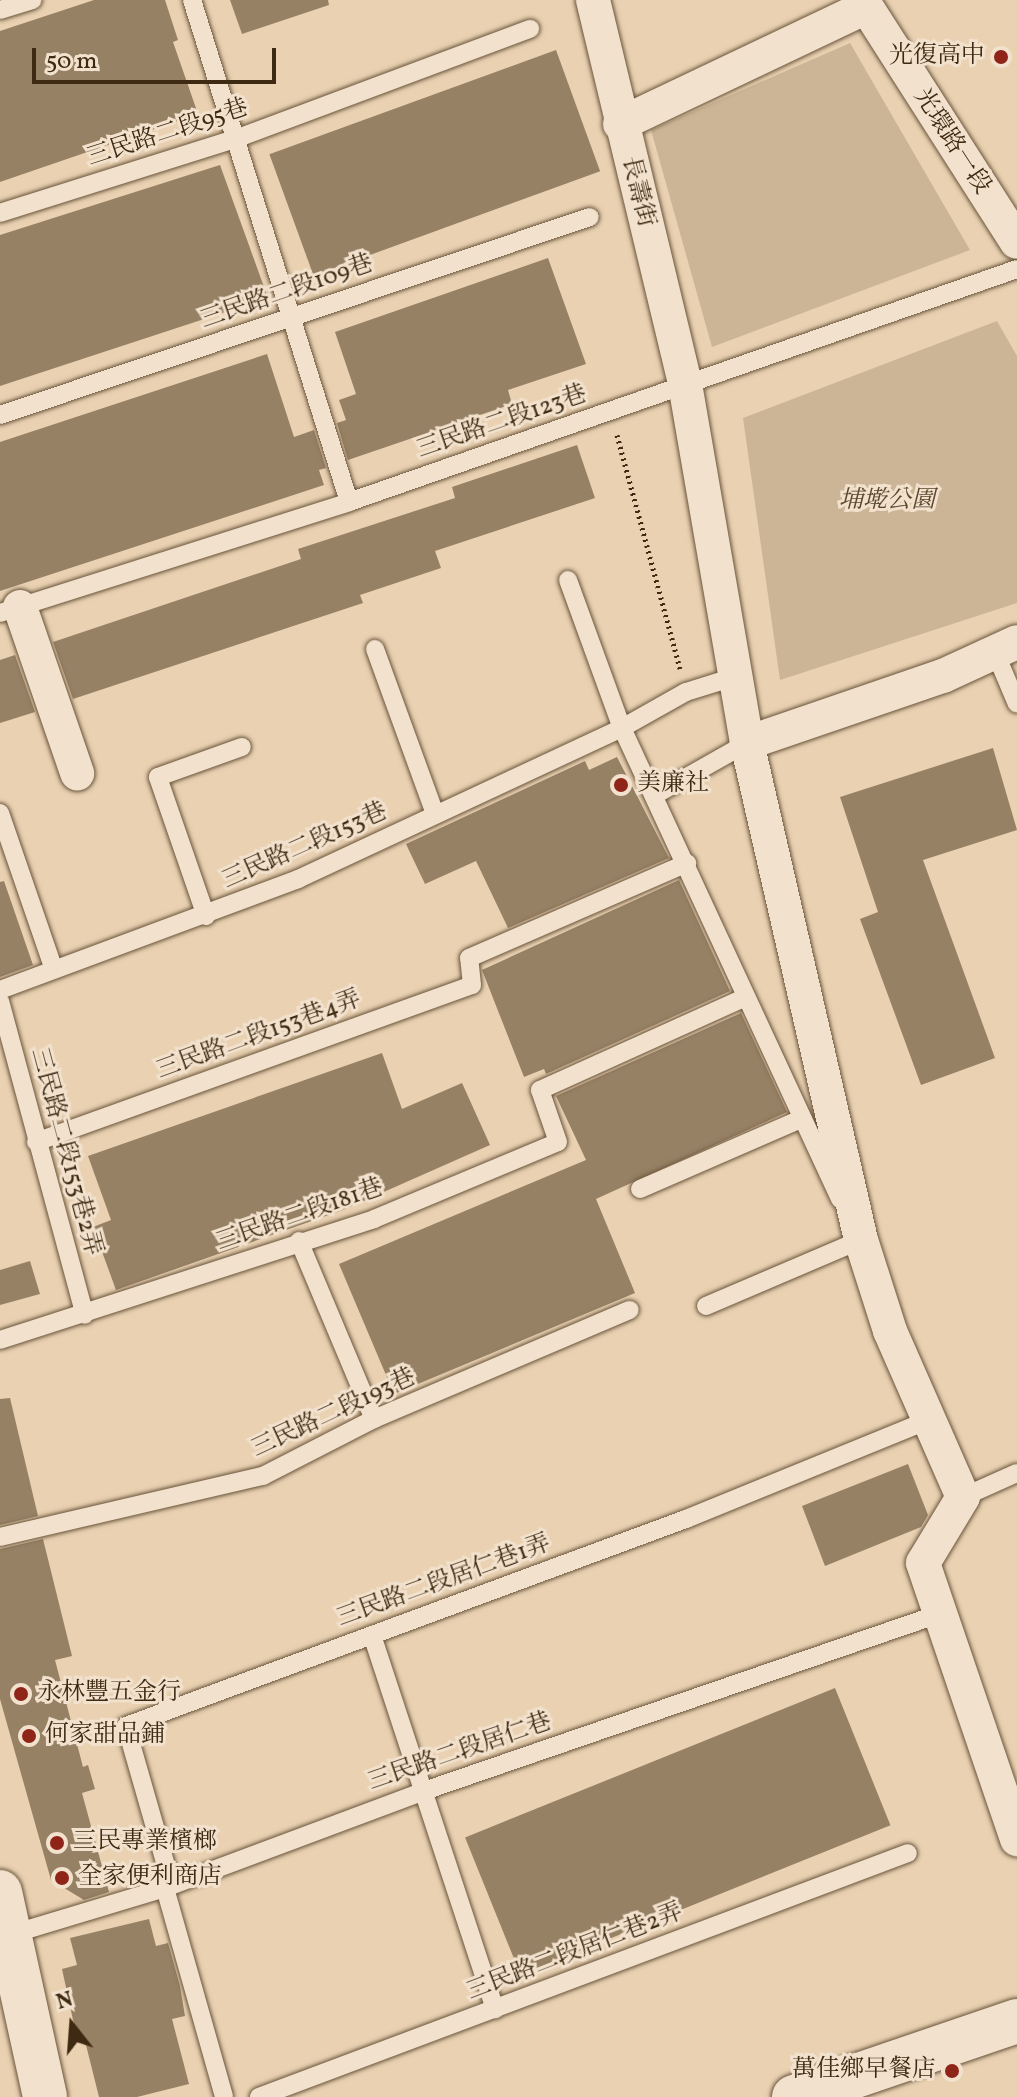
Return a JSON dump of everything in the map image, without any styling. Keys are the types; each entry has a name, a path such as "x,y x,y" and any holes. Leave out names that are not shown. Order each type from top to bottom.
{"street":[{"name":"長壽街","path":"593,0 620,124 685,384 747,743 861,1240 890,1331 963,1497"},
{"path":"620,124 863,4"},
{"name":"光環路一段","path":"863,4 1017,242"},
{"path":"10,610 77,773"},
{"path":"747,743 943,676 1006,647"},
{"path":"963,1497 923,1563 1017,1839"},
{"path":"0,1892 5,1932 45,2097"},
{"path":"794,2097 1017,2021"}],"lane":[{"path":"0,10 32,0"},
{"path":"192,0 238,138 349,502"},
{"name":"三民路二段95巷","path":"0,213 238,138 530,29"},
{"name":"三民路二段109巷","path":"0,415 590,217"},
{"name":"三民路二段123巷","path":"10,610 349,502 1017,269"},
{"path":"568,580 622,728 687,863 799,1120 861,1240 706,1306"},
{"path":"1006,647 1017,704"},
{"path":"375,649 435,814"},
{"name":"三民路二段153巷","path":"0,990 53,967 206,916 622,728 686,692 734,677"},
{"path":"655,795 747,743"},
{"path":"206,916 158,777 242,747"},
{"path":"0,813 53,967"},
{"name":"三民路二段153巷4弄","path":"36,1142 472,985 469,958 687,863"},
{"name":"三民路二段181巷","path":"0,1340 374,1219 558,1142 540,1090 744,998"},
{"name":"三民路二段153巷2弄","path":"0,1001 85,1315"},
{"path":"640,1189 799,1120"},
{"path":"299,1241 374,1419"},
{"name":"三民路二段193巷","path":"0,1537 263,1476 374,1419 630,1310"},
{"name":"三民路二段居仁巷1弄","path":"168,1885 126,1726 686,1519 929,1420"},
{"path":"963,1497 1017,1473"},
{"name":"三民路二段居仁巷","path":"5,1932 168,1885 424,1791 939,1614"},
{"path":"372,1635 495,2009"},
{"name":"三民路二段居仁巷2弄","path":"259,2097 908,1853"},
{"path":"168,1885 224,2097"}],"path":[{"path":"610,411 686,692"}],"green space":[{"path":"850,43 970,250 712,347 651,130"},
{"name":"埔墘公園","path":"997,321 1017,356 1017,603 780,680 743,418"}],"building":[{"path":"94,0 165,0 178,40 173,42 198,114 0,182 0,31"},
{"path":"230,0 328,0 329,5 242,34"},
{"path":"556,50 600,171 314,276 269,154"},
{"path":"220,165 268,298 0,386 0,235"},
{"path":"548,258 586,364 508,390 512,404 348,460 337,423 346,420 339,400 356,394 335,332"},
{"path":"267,354 294,437 314,430 326,468 319,470 324,485 0,591 0,442"},
{"path":"577,445 595,498 435,551 441,568 360,595 363,603 73,699 53,642 301,559 298,549 455,498 452,487"},
{"path":"15,655 35,712 0,723 0,660"},
{"path":"993,748 1017,830 923,860 995,1058 921,1085 860,919 878,912 840,797"},
{"path":"617,757 669,858 508,928 476,861 425,884 406,844 585,761 589,770"},
{"path":"679,880 730,991 546,1074 544,1069 524,1077 482,970"},
{"path":"4,881 33,965 0,977 0,882"},
{"path":"741,1013 787,1112 596,1199 635,1293 394,1394 339,1264 586,1160 556,1096"},
{"path":"382,1053 402,1109 462,1083 490,1145 343,1210 116,1290 93,1227 111,1220 88,1156"},
{"path":"30,1261 40,1294 0,1305 0,1270"},
{"path":"10,1398 38,1516 0,1525 0,1399"},
{"path":"908,1464 928,1515 921,1527 825,1566 802,1506"},
{"path":"43,1539 72,1656 55,1660 83,1767 88,1765 95,1789 82,1793 109,1892 84,1900 51,1880 0,1699 0,1549"},
{"path":"835,1688 890,1825 520,1975 465,1837"},
{"path":"149,1919 156,1946 168,1943 180,1986 185,2016 172,2019 189,2084 137,2097 99,2097 85,2041 78,2043 62,1969 77,1965 70,1938"}],"place":[{"name":"光復高中","path":"1001,57"},
{"name":"美廉社","path":"621,785"},
{"name":"永林豐五金行","path":"21,1694"},
{"name":"何家甜品鋪","path":"29,1736"},
{"name":"三民專業檳榔","path":"57,1843"},
{"name":"全家便利商店","path":"62,1878"},
{"name":"萬佳鄉早餐店","path":"952,2071"}]}
